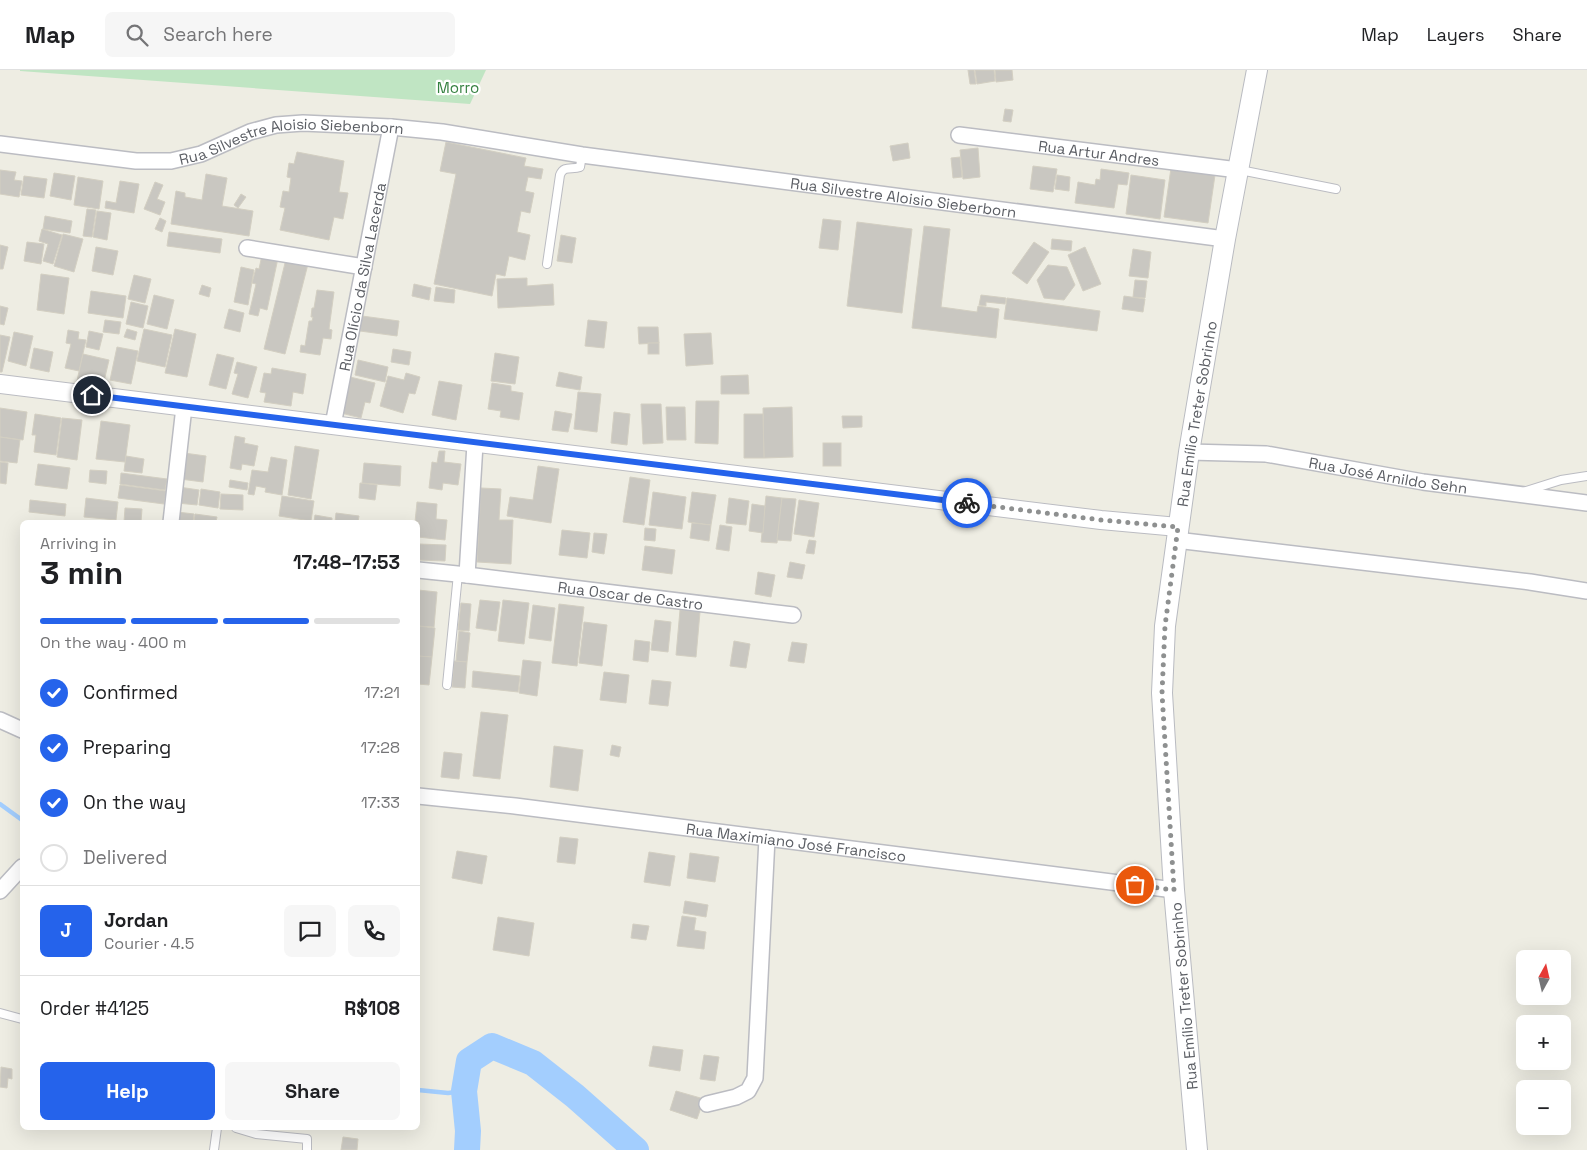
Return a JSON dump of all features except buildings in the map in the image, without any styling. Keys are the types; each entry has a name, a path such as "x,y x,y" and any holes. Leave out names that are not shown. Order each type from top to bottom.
{"main road":[{"name":"Rua Emílio Treter Sobrinho","path":"1197,1150 1174,890 1162,693 1165,626 1189,452 1225,239 1257,70"}],"street":[{"name":"Rua Silvestre Aloisio Siebenborn","path":"0,144 136,161 171,161 200,154 250,132 276,125 303,123 391,127 442,132 582,155"},
{"name":"Rua Olício da Silva Lacerda","path":"333,425 391,127"},
{"name":"Rua Artur Andres","path":"959,134 1238,170"},
{"name":"Rua Silvestre Aloisio Sieberborn","path":"582,155 1225,239"},
{"path":"247,248 364,266"},
{"path":"0,384 1101,520 1177,534 1587,591"},
{"path":"171,520 184,407"},
{"path":"462,574 476,444"},
{"name":"Rua José Arnildo Sehn","path":"1189,452 1266,454 1423,482 1587,503"},
{"name":"Rua Oscar de Castro","path":"420,570 794,615"},
{"path":"0,720 20,729"},
{"name":"Rua Maximiano José Francisco","path":"420,796 516,806 1174,890"},
{"path":"706,1104 736,1097 748,1090 755,1078 768,838"},
{"path":"0,891 20,869"}],"lane":[{"path":"547,264 560,174 565,168 580,167 582,155"},
{"path":"1238,170 1336,190"},
{"path":"1516,494 1560,480 1587,476"},
{"path":"447,685 462,574"},
{"path":"0,1013 20,1018"},
{"path":"214,1150 217,1130"},
{"path":"243,1130 256,1134 307,1139 307,1150"}],"green space":[{"name":"Morro","path":"20,70 486,70 470,104"}],"waterway":[{"path":"0,804 20,819"},
{"path":"467,1150 468,1131 464,1091 469,1061 492,1046 533,1063 575,1096 636,1150"},
{"path":"420,1090 448,1093 464,1091"}],"way so far":[{"path":"967,503 1101,520 1178,527 1165,626 1162,693 1174,890 1135,885"}],"route":[{"path":"92,395 967,503"}]}
